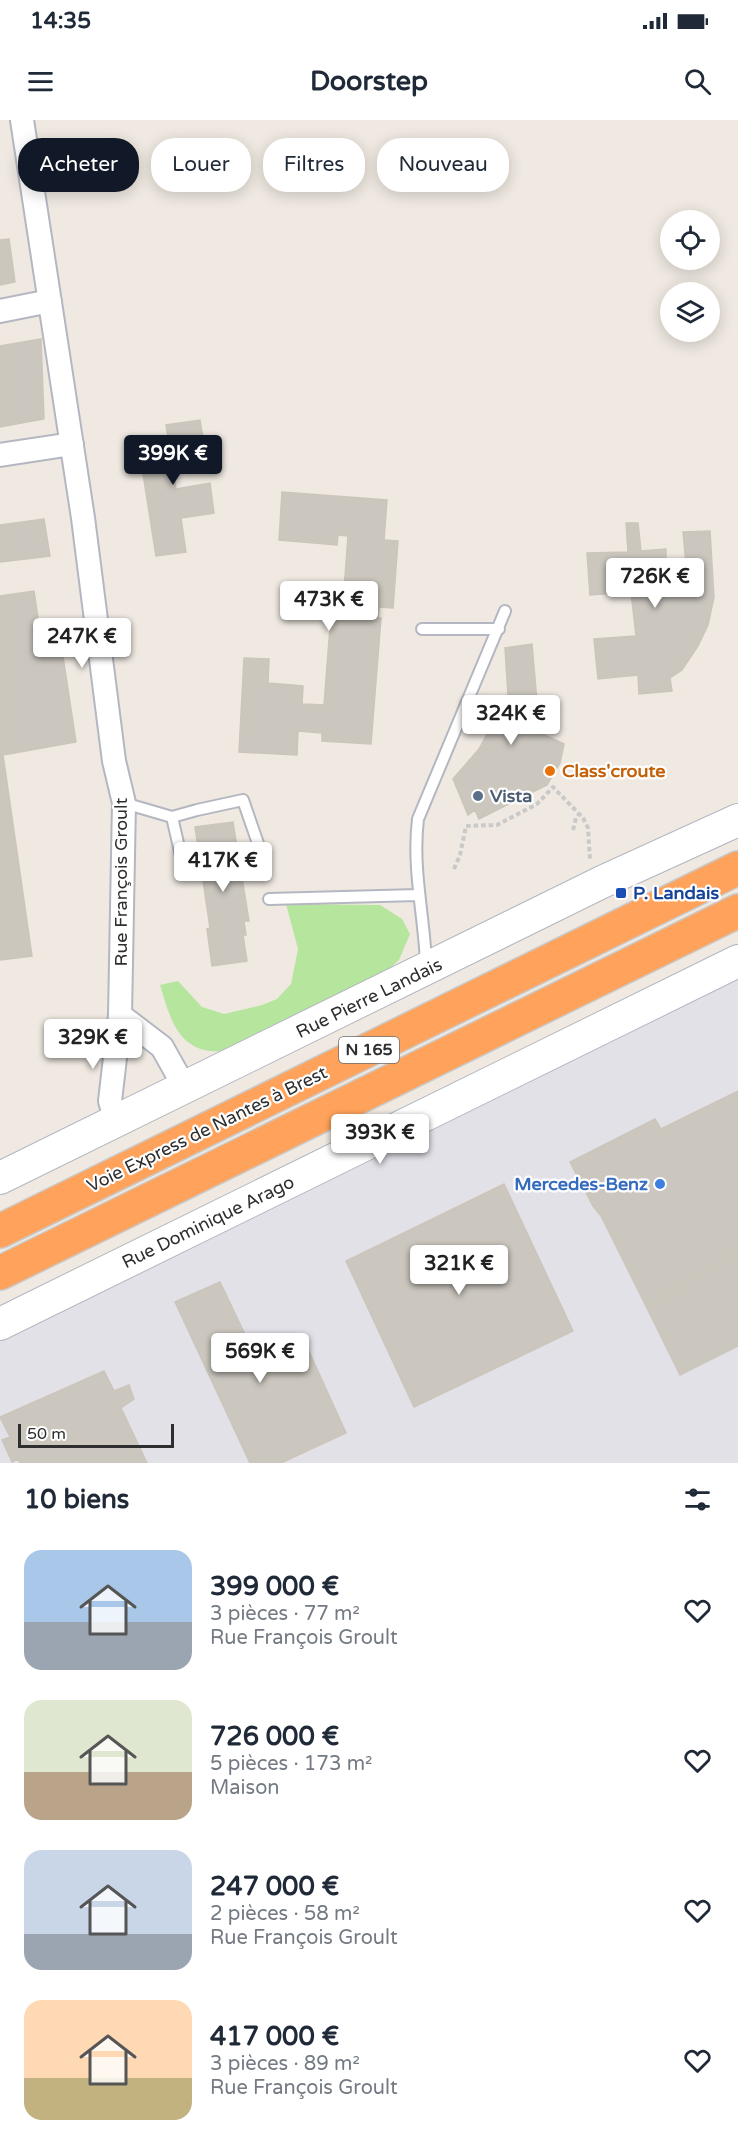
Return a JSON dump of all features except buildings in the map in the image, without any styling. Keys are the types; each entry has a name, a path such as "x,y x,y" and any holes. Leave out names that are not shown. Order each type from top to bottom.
{"highway":[{"name":"Voie Express de Nantes à Brest","path":"0,1231 738,868"},
{"name":"Voie Express de Nantes à Brest","path":"0,1273 738,910"}],"street":[{"name":"Rue François Groult","path":"22,120 72,444 114,761 124,803 120,1015 110,1101 116,1122"},
{"path":"0,311 52,311"},
{"path":"0,455 72,444"},
{"name":"Rue Pierre Landais","path":"0,1178 602,882 738,820"},
{"name":"Rue Dominique Arago","path":"0,1324 738,961"},
{"path":"120,1015 162,1047 185,1088"}],"lane":[{"path":"426,970 418,895 416,839 418,819 505,611"},
{"path":"422,629 499,629"},
{"path":"124,803 172,818 243,800 262,855"},
{"path":"172,818 184,869"},
{"path":"269,898 418,895"}],"path":[{"path":"454,869 460,855 466,826 497,825 537,804 554,787 579,814 588,828 590,860 602,882"},
{"path":"573,830 579,814"}],"shaded area":[{"path":"738,961 738,1463 0,1463 0,1324"}],"green space":[{"path":"286,904 380,905 402,919 410,934 399,960 389,969 228,1052 207,1051 194,1046 179,1033 160,985 178,981 202,1007 224,1014 277,999 291,984 298,949"}],"place":[{"name":"Class'croute","path":"550,771"},
{"name":"Vista","path":"478,796"},
{"name":"P. Landais","path":"621,893"},
{"name":"Mercedes-Benz","path":"660,1184"}]}
